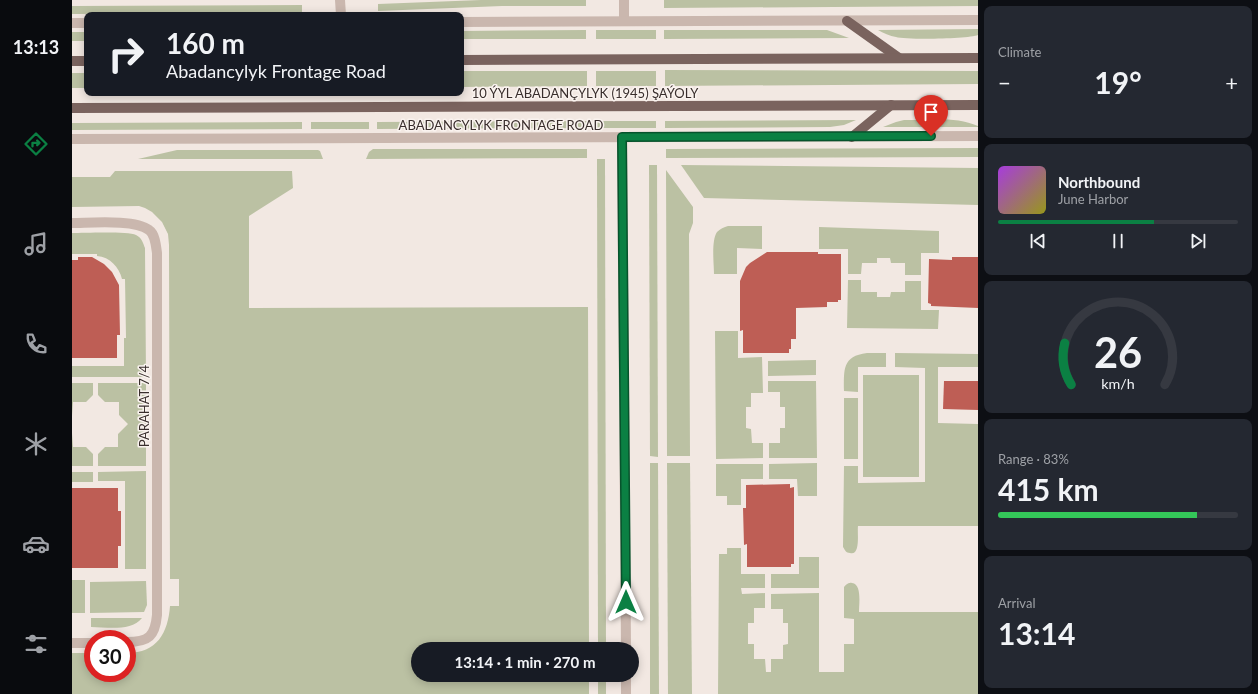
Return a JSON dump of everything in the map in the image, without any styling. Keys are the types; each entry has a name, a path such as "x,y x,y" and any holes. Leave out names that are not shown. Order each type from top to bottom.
{"main road":[{"path":"848,21 899,58"},
{"path":"464,60 899,58 976,56"},
{"path":"72,61 84,61"},
{"path":"852,137 891,105"},
{"name":"10 ÝYL ABADANÇYLYK (1945) ŞAÝOLY","path":"72,108 978,105"}],"street":[{"path":"340,0 341,12"},
{"path":"624,0 624,21"},
{"path":"464,22 978,20"},
{"path":"72,23 84,23"},
{"name":"ABADANCYLYK FRONTAGE ROAD","path":"72,139 978,136"},
{"path":"622,137 626,642"},
{"name":"PARAHAT 7/4","path":"72,223 125,223 139,225 150,230 155,241 157,252 157,615 156,625 152,635 143,640 136,641"},
{"path":"72,643 84,643"},
{"path":"626,682 626,694"}],"green space":[{"path":"481,0 586,0 586,6 502,6 378,11 378,4"},
{"path":"664,0 978,0 978,6 664,8"},
{"path":"302,5 302,12 84,12 84,14 72,14 72,6"},
{"path":"978,29 978,35 937,39 894,37 878,30"},
{"path":"586,30 586,39 464,39 464,31"},
{"path":"596,30 656,30 656,39 596,39"},
{"path":"664,30 827,30 849,38 664,39"},
{"path":"72,32 84,32 84,41 72,41"},
{"path":"665,70 978,71 978,84 665,86"},
{"path":"464,71 587,71 587,86 464,87"},
{"path":"596,71 656,71 656,86 596,86"},
{"path":"72,73 84,73 84,88 72,88"},
{"path":"856,120 844,125 830,127 665,128 665,121"},
{"path":"904,120 951,120 969,123 978,127 883,127"},
{"path":"587,121 587,128 377,129 377,122"},
{"path":"596,121 656,121 656,128 596,128"},
{"path":"302,122 302,129 72,130 72,123"},
{"path":"311,122 369,122 369,129 311,129"},
{"path":"978,148 978,157 666,158 666,149"},
{"path":"373,149 587,149 587,158 366,159 369,152"},
{"path":"177,150 318,150 320,151 323,159 138,159"},
{"path":"597,159 605,159 606,642 598,642"},
{"path":"649,165 657,165 658,457 650,456"},
{"path":"681,165 978,168 978,205 704,198"},
{"path":"666,170 693,207 693,223 689,234 690,456 667,456"},
{"path":"115,171 292,171 293,188 249,216 249,308 588,307 589,642 411,642 411,682 589,682 589,694 72,694 72,653 84,653 84,682 136,682 136,652 146,649 159,640 167,625 170,606 179,606 179,579 170,579 168,234 162,222 152,212 139,206 72,207 72,177 110,177"},
{"path":"728,226 762,226 762,249 737,248 737,274 714,274 713,247 715,236 719,230"},
{"path":"819,227 939,231 939,253 921,253 921,275 905,275 905,263 891,263 890,258 877,258 877,263 862,263 861,274 848,274 848,249 819,249"},
{"path":"72,233 131,234 138,236 142,241 145,248 146,377 72,377 72,366 124,366 124,338 126,338 125,279 122,279 119,270 106,258 97,256 97,254 72,254"},
{"path":"848,280 861,280 861,292 877,292 877,297 890,297 891,292 905,292 905,281 921,281 921,310 939,310 938,329 847,328"},
{"path":"715,331 738,331 738,358 762,357 763,393 751,393 751,407 746,407 746,428 751,429 752,443 763,443 763,458 716,459"},
{"path":"867,353 886,353 886,367 858,367 858,392 844,391 846,365 853,357"},
{"path":"895,353 978,354 978,367 938,367 938,423 978,424 978,526 858,526 858,543 856,551 849,553 843,547 844,466 858,466 858,483 925,482 925,368 895,367"},
{"path":"816,360 816,375 768,376 768,361"},
{"path":"863,375 919,375 919,477 863,477"},
{"path":"768,381 816,381 817,458 769,458 769,443 780,443 780,428 785,428 785,407 780,407 780,392 768,392"},
{"path":"72,383 93,383 93,395 86,402 73,402 72,416"},
{"path":"98,383 146,383 146,466 98,466 98,454 105,447 118,447 118,434 128,424 119,415 119,402 105,402 98,395"},
{"path":"844,398 858,398 858,459 844,459"},
{"path":"72,433 73,447 86,447 93,454 93,466 72,466"},
{"path":"650,463 658,463 659,694 650,694"},
{"path":"667,463 690,463 692,694 668,694"},
{"path":"817,463 817,496 798,496 797,479 769,479 769,464"},
{"path":"716,464 763,464 763,479 741,479 741,505 727,505 727,496 716,496"},
{"path":"146,471 146,569 125,569 125,481 98,481 98,472"},
{"path":"72,472 93,472 93,482 72,482"},
{"path":"727,548 741,548 741,574 765,574 765,588 741,588 742,594 765,593 765,608 754,608 754,623 748,623 748,644 754,644 754,659 765,659 766,672 771,672 771,659 783,659 783,645 788,644 788,623 783,623 783,609 771,609 771,594 819,593 819,672 844,672 844,644 854,644 854,619 844,618 844,587 851,583 855,584 859,591 859,612 978,612 978,694 718,694 719,554 727,554"},
{"path":"799,557 819,557 819,588 771,588 771,574 799,574"},
{"path":"72,580 85,580 85,613 72,613"},
{"path":"146,581 147,605 144,612 90,613 90,582"},
{"path":"91,618 142,618 132,625 111,628 91,627"},
{"path":"598,682 606,682 606,694 598,694"}],"building":[{"path":"767,252 818,252 818,254 841,254 841,300 838,300 838,302 827,302 827,307 796,308 796,339 791,339 791,349 789,349 789,353 743,353 743,330 740,331 740,281 746,267"},
{"path":"78,257 92,257 104,264 112,272 119,285 120,335 117,335 117,358 72,358 72,260 78,260"},
{"path":"952,257 978,257 978,308 931,306 931,304 928,303 929,259 952,260"},
{"path":"944,381 978,381 978,410 943,409"},
{"path":"790,484 790,488 794,487 794,564 791,564 791,567 747,567 747,544 744,545 743,508 746,508 746,485"},
{"path":"72,488 118,488 118,511 121,511 121,546 118,546 118,568 72,568"}],"route":[{"path":"626,602 622,137 931,136"}]}
